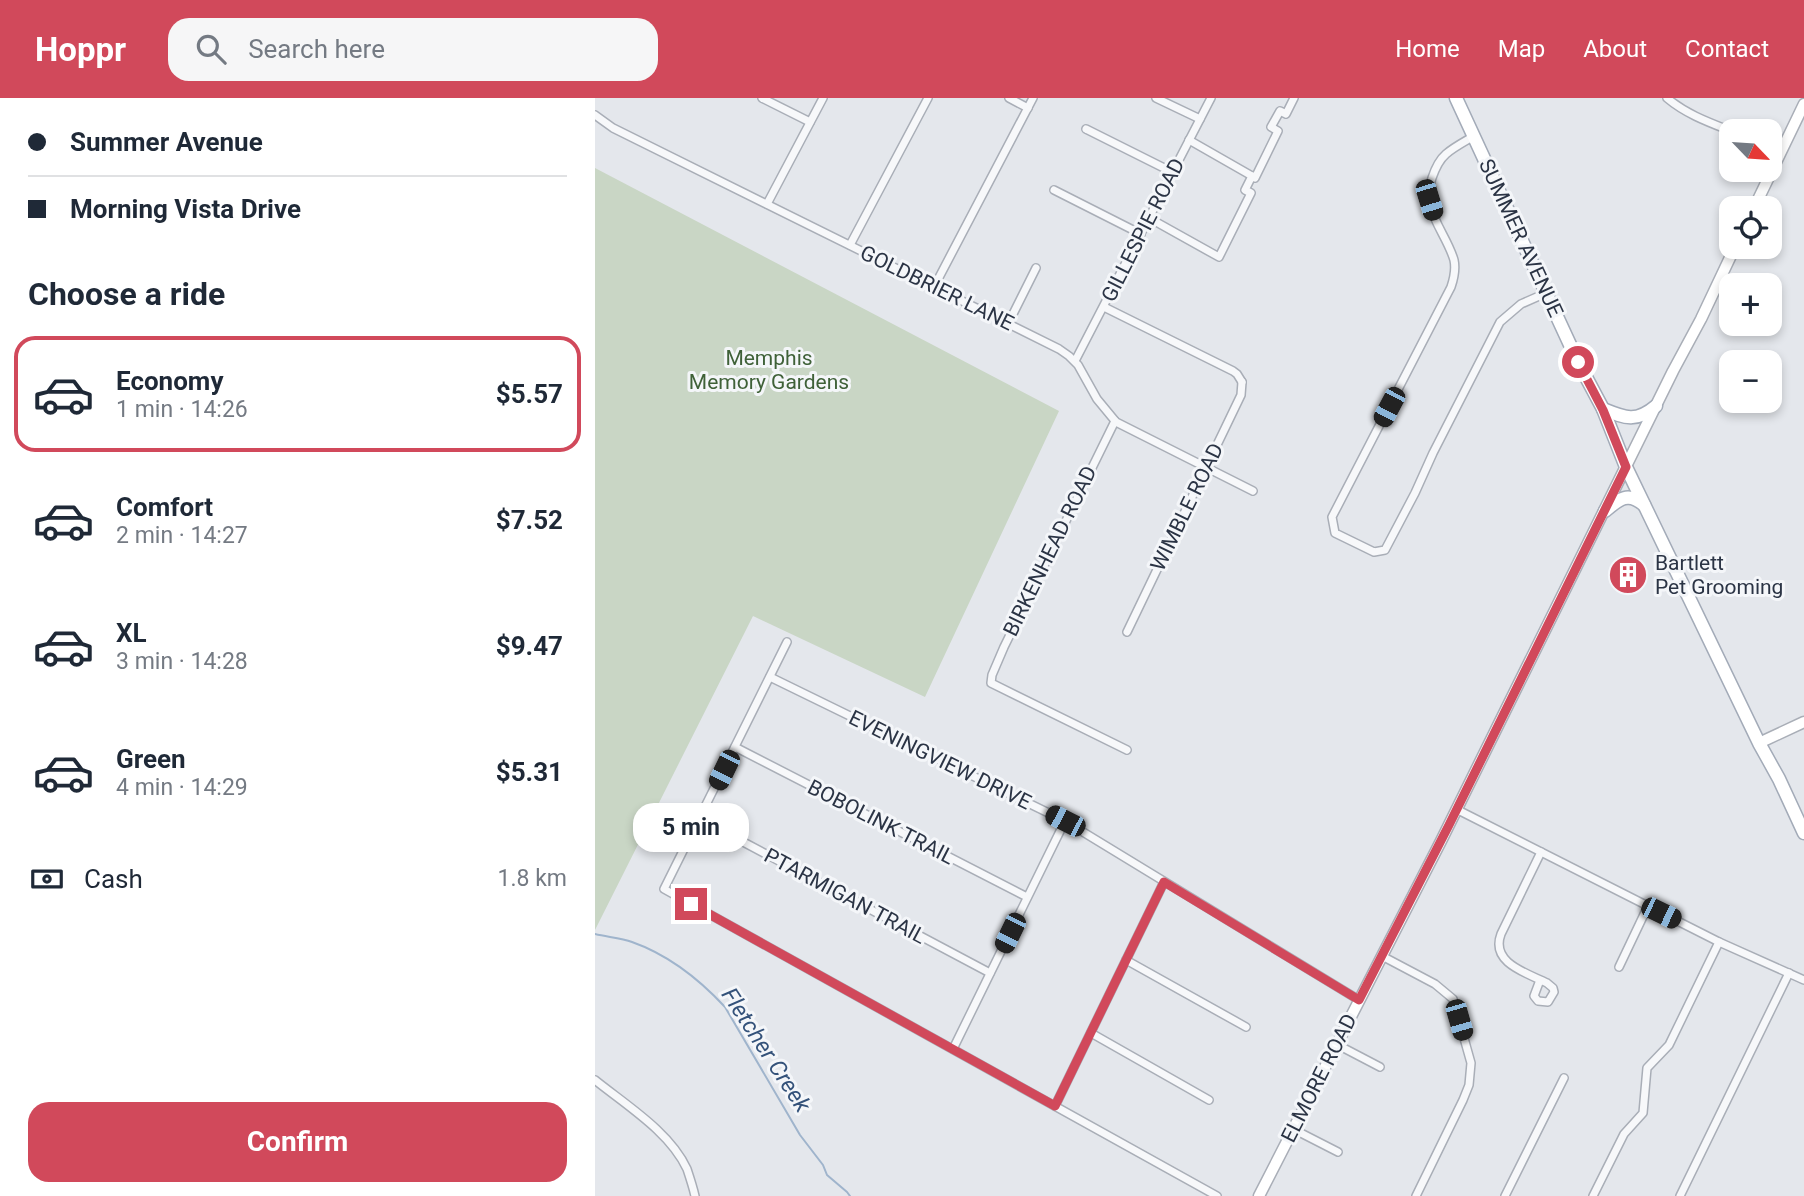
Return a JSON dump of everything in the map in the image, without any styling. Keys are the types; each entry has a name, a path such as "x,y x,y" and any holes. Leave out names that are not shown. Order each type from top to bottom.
{"main road":[{"name":"SUMMER AVENUE","path":"1456,98 1578,362 1603,410 1626,467 1804,833"},
{"path":"1603,410 1632,418 1643,416 1656,406"},
{"path":"1605,511 1623,498 1636,499 1645,505"}],"street":[{"path":"762,98 810,122"},
{"path":"767,204 823,98"},
{"path":"850,245 928,98"},
{"path":"1009,98 1028,108"},
{"path":"934,287 1034,98"},
{"name":"GILLESPIE ROAD","path":"1075,361 1210,98"},
{"path":"1189,140 1255,178 1277,131 1271,127 1280,111 1286,114 1294,98"},
{"path":"1667,98 1676,106 1719,126"},
{"path":"1160,99 1200,119"},
{"path":"1782,140 1804,104"},
{"name":"GOLDBRIER LANE","path":"595,115 613,128 1059,349 1075,361 1097,399 1115,421 1253,491"},
{"path":"1086,129 1173,172"},
{"path":"1474,136 1444,155 1428,192 1433,214 1454,260 1455,271 1451,287 1332,517 1335,533 1374,552 1385,550 1500,321 1521,304 1546,293"},
{"path":"1149,218 1219,257 1251,193 1245,190 1252,176"},
{"path":"1054,190 1141,234"},
{"name":"ELMORE ROAD","path":"1259,1196 1457,810 1729,259"},
{"path":"1009,324 1036,268"},
{"name":"WIMBLE ROAD","path":"1104,307 1237,373 1246,380 1127,632"},
{"name":"BIRKENHEAD ROAD","path":"1115,421 1004,647 992,675 992,682 1127,750"},
{"path":"787,642 664,889 1217,1196"},
{"name":"EVENINGVIEW DRIVE","path":"770,677 1065,821 1359,1000"},
{"path":"1759,743 1804,722"},
{"name":"BOBOLINK TRAIL","path":"735,747 1027,897"},
{"path":"1457,810 1719,942 1804,980"},
{"name":"PTARMIGAN TRAIL","path":"700,818 990,973"},
{"path":"953,1049 1065,821"},
{"path":"1541,852 1498,944 1501,956 1508,963 1541,980"},
{"path":"1055,1106 1164,882"},
{"path":"1619,967 1648,906"},
{"path":"1593,1196 1624,1134 1643,1113 1647,1068 1669,1045 1719,942"},
{"path":"1382,956 1435,984 1453,999 1471,1063 1469,1085 1463,1100 1416,1196"},
{"path":"1126,960 1246,1027"},
{"path":"1680,1196 1789,973"},
{"path":"1091,1033 1209,1100"},
{"path":"1336,1044 1380,1067"},
{"path":"1505,1196 1564,1078"},
{"path":"595,1080 667,1140 687,1171 695,1196"},
{"path":"1293,1129 1338,1152"}],"green space":[{"name":"Memphis Memory Gardens","path":"595,168 1059,411 925,697 753,616 595,930"}],"waterway":[{"name":"Fletcher Creek","path":"595,934 646,947 683,969 725,1007 800,1135 823,1165 827,1175 850,1196"}],"place":[{"name":"Bartlett Pet Grooming","path":"1628,575"}],"route":[{"path":"691,904 1055,1106 1164,882 1359,1000 1626,467 1603,410 1578,362"}]}
